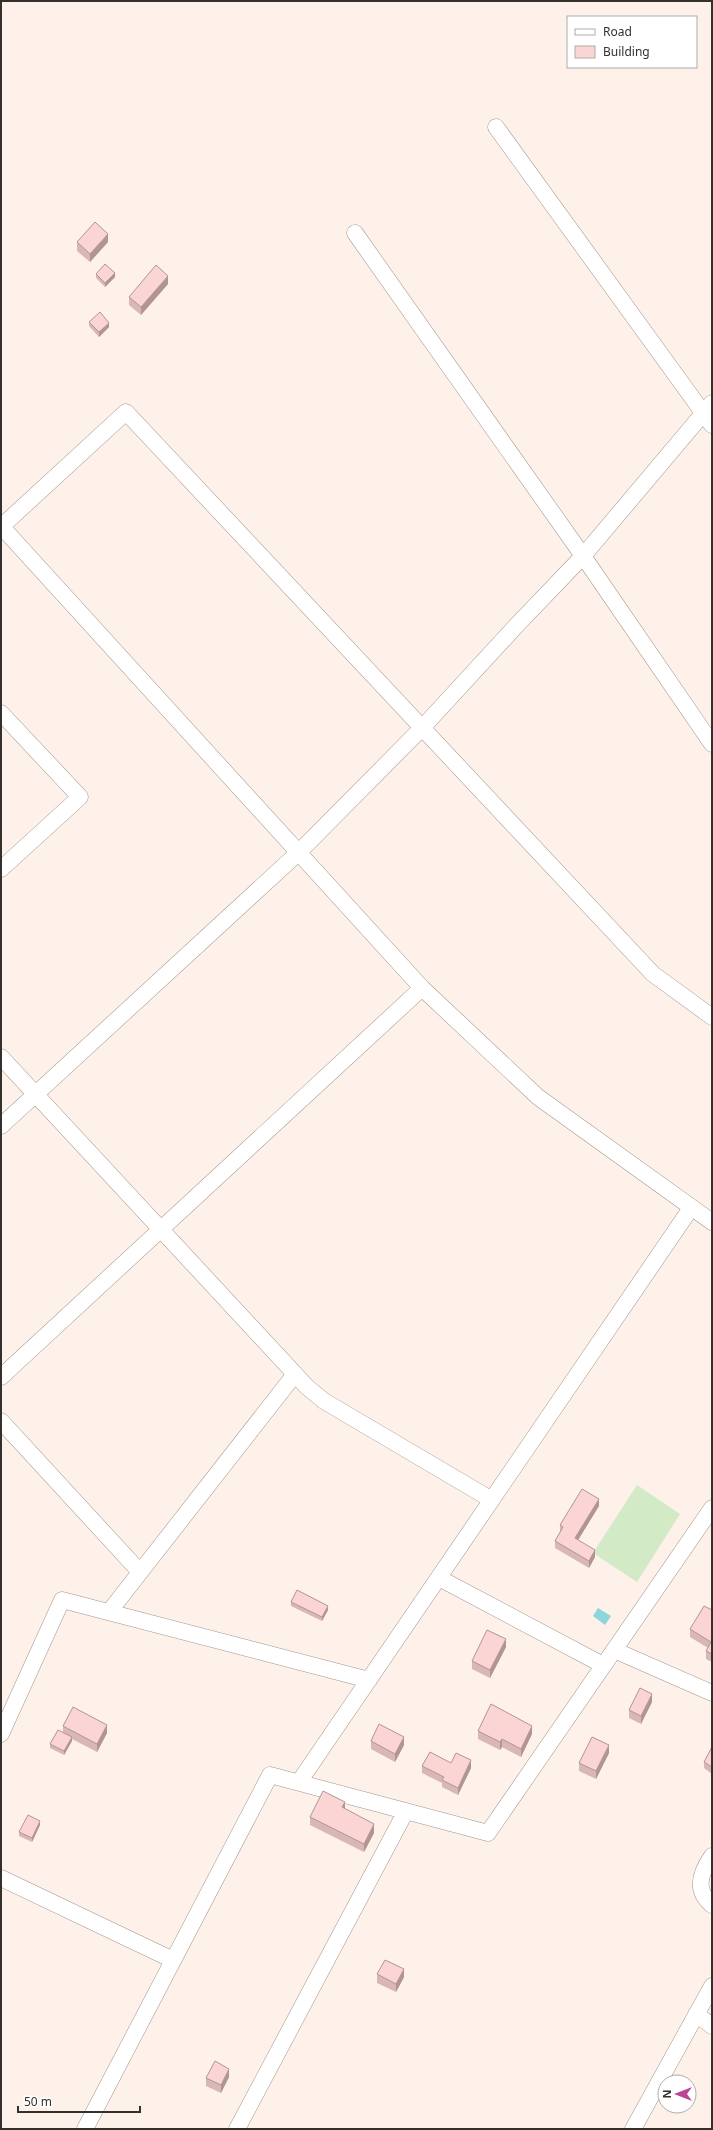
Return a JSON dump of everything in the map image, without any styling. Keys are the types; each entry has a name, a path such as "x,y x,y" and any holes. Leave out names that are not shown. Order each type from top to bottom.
{"street":[{"path":"1,1126 298,853 422,728 583,556 709,414 496,127"},
{"path":"355,233 583,556 712,744"},
{"path":"712,1017 653,974 126,412 1,526 422,988 538,1097 712,1222"},
{"path":"1,713 80,797 1,869"},
{"path":"1,1377 422,988"},
{"path":"1,1057 307,1388 324,1401 492,1500"},
{"path":"299,1782 691,1208"},
{"path":"109,1612 295,1374"},
{"path":"1,1421 140,1572"},
{"path":"85,2129 270,1775 488,1832 712,1508"},
{"path":"439,1578 603,1665"},
{"path":"1,1734 62,1600 369,1680"},
{"path":"614,1650 712,1693"},
{"path":"237,2129 406,1811"},
{"path":"712,1856 703,1870 700,1882 702,1895 712,1905"},
{"path":"1,1878 173,1960"},
{"path":"633,2129 712,1986"},
{"path":"696,2014 712,2026"}],"green space":[{"path":"637,1485 680,1514 637,1582 593,1553"}],"water":[{"path":"598,1608 611,1616 605,1625 593,1616"}],"building":[{"path":"95,222 108,234 90,254 77,242"},
{"path":"105,264 115,273 105,283 96,274"},
{"path":"156,265 168,276 141,307 129,297"},
{"path":"100,312 109,323 99,332 89,322"},
{"path":"582,1489 599,1499 575,1538 595,1550 589,1561 555,1541 563,1527 560,1525"},
{"path":"297,1590 328,1606 322,1617 291,1602"},
{"path":"704,1606 712,1610 712,1654 706,1651 711,1642 690,1629"},
{"path":"487,1630 506,1639 490,1670 472,1661"},
{"path":"640,1688 652,1694 641,1716 629,1710"},
{"path":"491,1704 532,1726 521,1749 502,1739 500,1742 478,1731"},
{"path":"73,1707 107,1725 97,1744 63,1726"},
{"path":"379,1724 404,1737 395,1754 371,1741"},
{"path":"58,1730 72,1737 64,1751 50,1744"},
{"path":"592,1737 609,1745 596,1771 579,1763"},
{"path":"712,1747 712,1767 704,1762"},
{"path":"430,1752 451,1763 456,1753 471,1760 458,1788 442,1780 444,1777 422,1766"},
{"path":"323,1791 345,1802 342,1807 374,1824 364,1844 310,1817"},
{"path":"28,1815 40,1821 32,1838 19,1832"},
{"path":"385,1960 404,1969 396,1984 377,1974"},
{"path":"215,2061 229,2069 221,2085 206,2078"}]}
